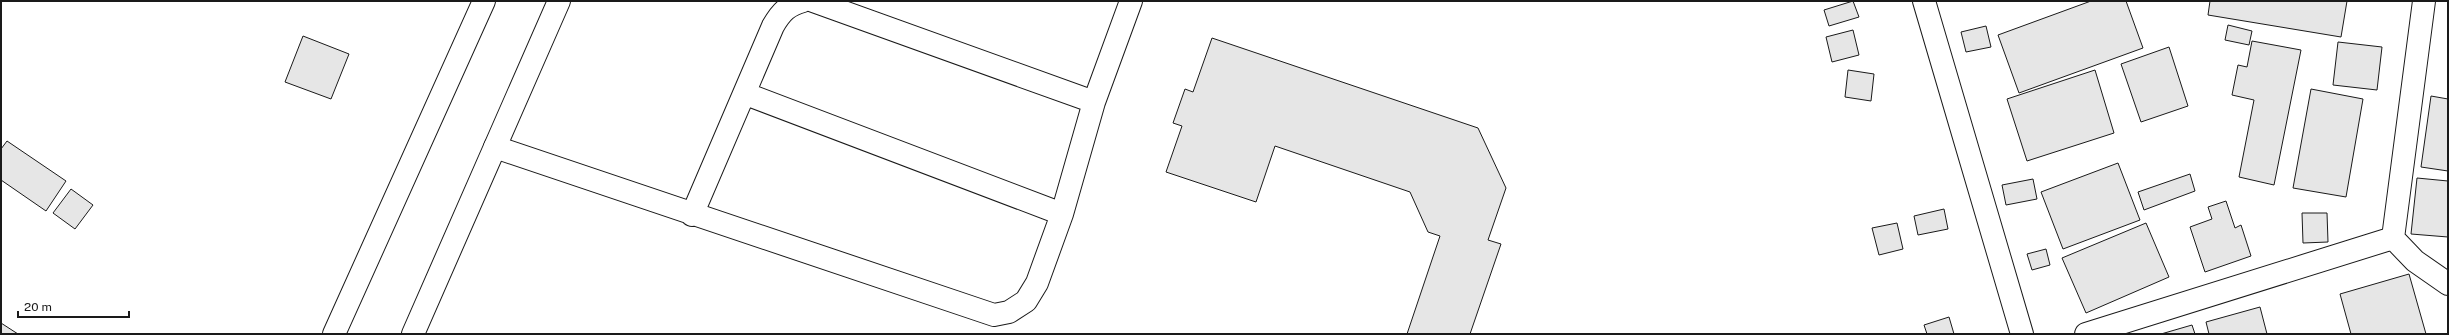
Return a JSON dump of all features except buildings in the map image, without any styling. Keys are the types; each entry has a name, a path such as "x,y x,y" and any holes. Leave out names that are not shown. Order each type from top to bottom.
{"main road":[{"path":"334,334 484,1"},
{"path":"412,334 559,1"},
{"path":"692,215 781,13 791,4 804,1"},
{"path":"813,1 1094,102"},
{"path":"495,147 692,215 994,315 1009,312 1026,301 1037,283 1062,214 1094,102 1131,1"},
{"path":"1924,1 2022,334"},
{"path":"2424,1 2394,238 2415,261 2448,284"},
{"path":"746,94 1062,214"},
{"path":"2086,334 2394,238"}]}
